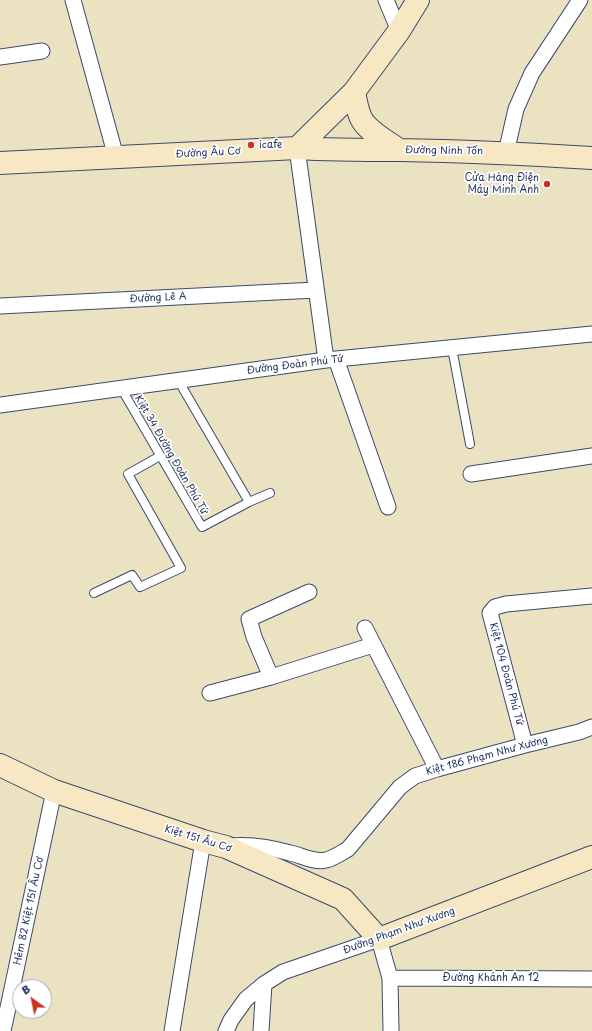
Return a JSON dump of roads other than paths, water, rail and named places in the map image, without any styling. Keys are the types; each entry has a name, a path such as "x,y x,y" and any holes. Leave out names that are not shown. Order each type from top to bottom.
{"street":[{"path":"73,0 116,157"},
{"path":"386,0 399,31"},
{"path":"388,507 331,360 316,290 296,148 354,92 399,31 418,0"},
{"path":"506,153 516,109 532,73 580,0"},
{"path":"0,57 42,51"},
{"path":"354,92 357,107 362,120 374,133 399,150"},
{"name":"Đường Âu Cơ","path":"0,163 296,148"},
{"name":"Đường Ninh Tốn","path":"296,148 506,153 592,158"},
{"name":"Đường Lê A","path":"0,306 316,290"},
{"name":"Đường Đoàn Phú Tứ","path":"0,405 331,360 592,334"},
{"path":"471,474 592,456"},
{"path":"272,677 254,637 249,619 309,592"},
{"name":"Kiệt 104 Đoàn Phú Tứ","path":"525,745 490,613 495,607 506,604 592,596"},
{"path":"365,628 436,769"},
{"path":"210,693 272,677 373,645"},
{"name":"Kiệt 186 Phạm Như Xương","path":"226,847 242,845 268,847 316,860 326,860 338,856 348,849 391,800 400,787 415,776 592,727"},
{"name":"Kiệt 151 Âu Cơ","path":"0,765 54,791 203,841 226,847 343,899 379,939"},
{"name":"Hẻm 82 Kiệt 151 Âu Cơ","path":"3,1031 54,791"},
{"path":"172,1031 203,841"},
{"name":"Đường Phạm Như Xương","path":"226,1031 231,1020 246,1000 264,984 283,972 379,939 592,858"},
{"path":"379,939 390,978 391,1031"},
{"name":"Đường Khánh An 12","path":"390,978 592,979"},
{"path":"261,1031 264,984"}],"lane":[{"path":"452,348 470,444"},
{"path":"178,380 249,502 270,493"},
{"name":"Kiệt 34 Đường Đoàn Phú Tứ","path":"121,388 202,527 249,502"},
{"path":"94,593 132,575 140,587 181,568 128,474 160,456"}],"place":[{"name":"icafe","path":"251,145"},
{"name":"Cửa Hàng Điện Máy Minh Anh","path":"547,184"}]}
